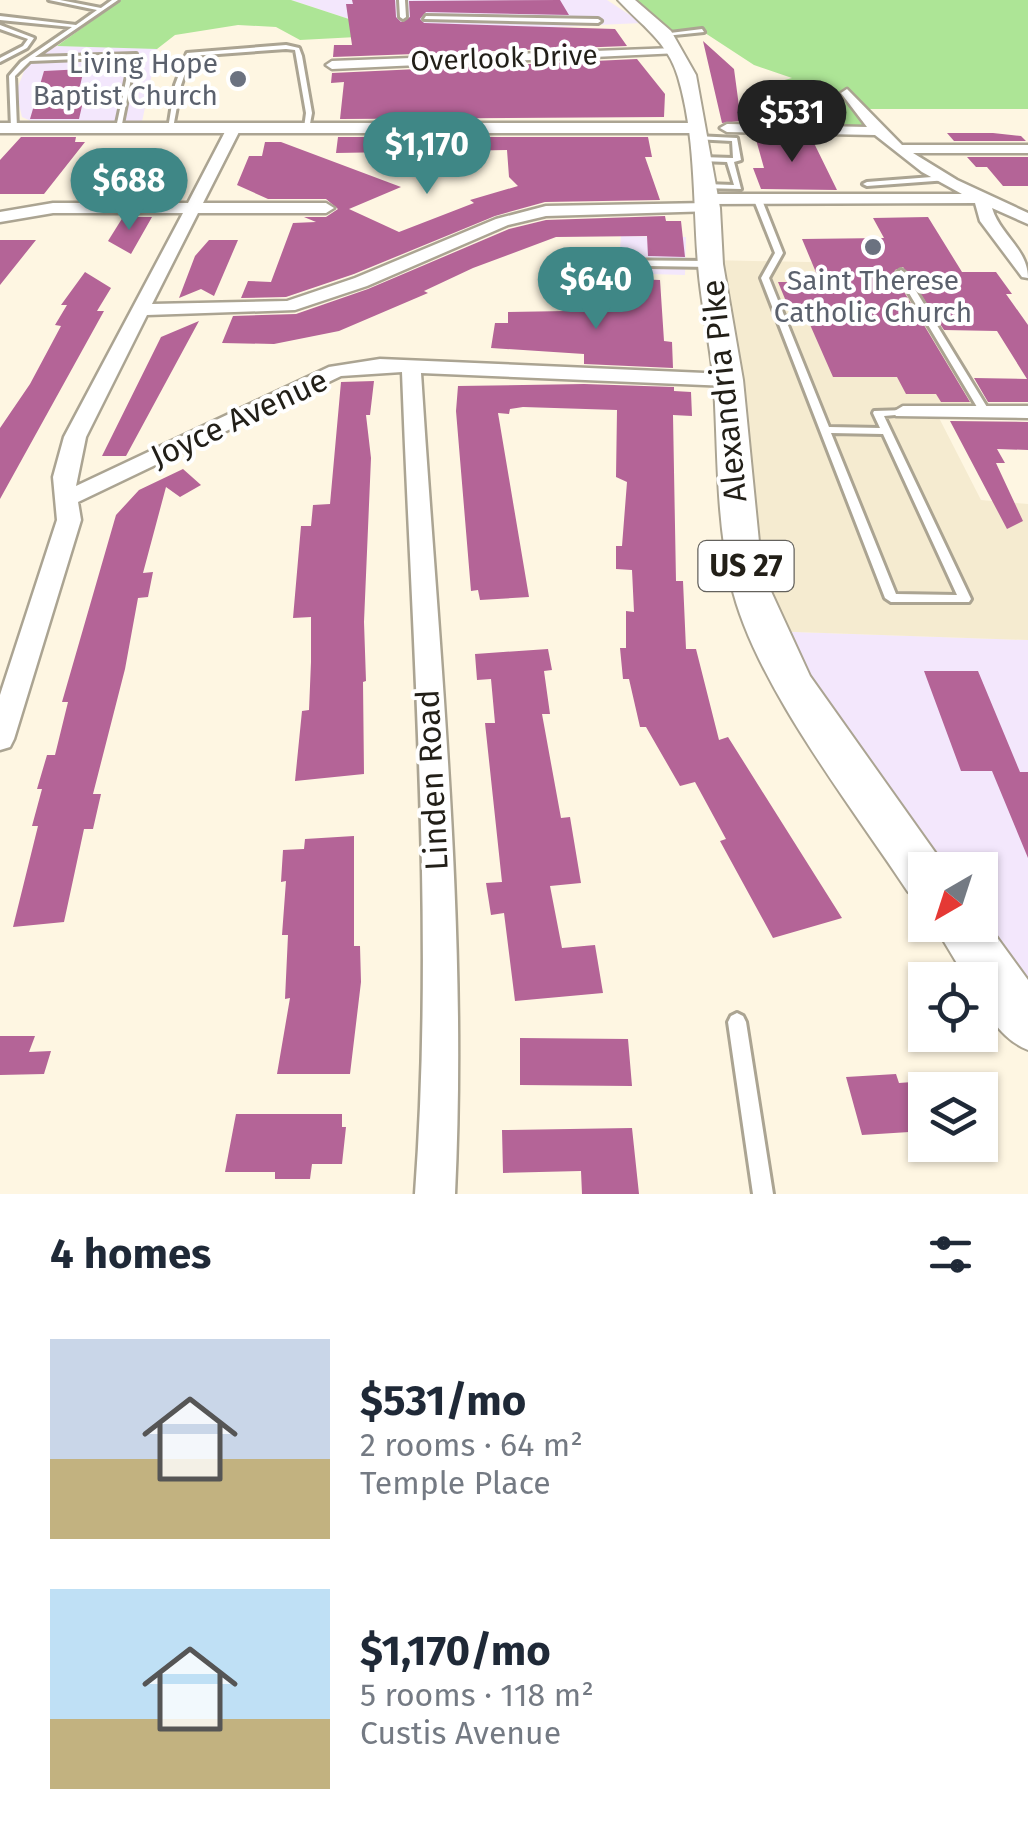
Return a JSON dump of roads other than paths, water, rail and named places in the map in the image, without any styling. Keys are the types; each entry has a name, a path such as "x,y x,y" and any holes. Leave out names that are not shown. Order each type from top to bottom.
{"main road":[{"path":"626,0 670,42"},
{"name":"Alexandria Pike","path":"670,42 687,75 700,131 710,264 728,380 740,542 750,588 763,622 805,702 908,852"},
{"path":"971,942 1028,1024"}],"street":[{"name":"Overlook Drive","path":"332,65 670,42"},
{"path":"847,93 875,131 898,149 981,198 1028,219"},
{"path":"7,128 700,131"},
{"path":"0,739 67,528 64,477 74,437 234,128"},
{"path":"727,128 875,131"},
{"path":"898,149 1028,148"},
{"path":"139,310 288,306 361,282 502,222 546,211 707,198 981,198"},
{"path":"981,198 988,221 1028,273"},
{"path":"0,217 53,208 326,208"},
{"name":"Joyce Avenue","path":"66,499 317,378 368,366 728,380"},
{"name":"Linden Road","path":"411,367 440,962 441,1094 435,1194"},
{"path":"903,412 1028,412"}],"lane":[{"path":"52,0 100,10"},
{"path":"74,4 88,0"},
{"path":"7,128 12,76 28,60 115,0"},
{"path":"402,0 403,17"},
{"path":"0,18 77,26"},
{"path":"426,18 598,21"},
{"path":"0,28 31,38 24,47 0,60"},
{"path":"670,42 702,31"},
{"path":"170,128 189,54 286,46 297,48 299,56 309,113 306,128"},
{"path":"28,60 134,55 119,128"},
{"path":"0,102 12,102"},
{"path":"700,131 734,139 737,160 701,159"},
{"path":"707,198 738,187 730,160"},
{"path":"867,184 945,178"},
{"path":"758,200 779,254 766,278 892,598 964,598 878,413 903,412"},
{"path":"590,263 710,264"},
{"path":"901,273 985,412"},
{"path":"826,430 887,431"},
{"path":"737,1022 763,1194"}],"place":[{"name":"Living Hope Baptist Church","path":"238,79"},
{"name":"Saint Therese Catholic Church","path":"873,247"}]}
